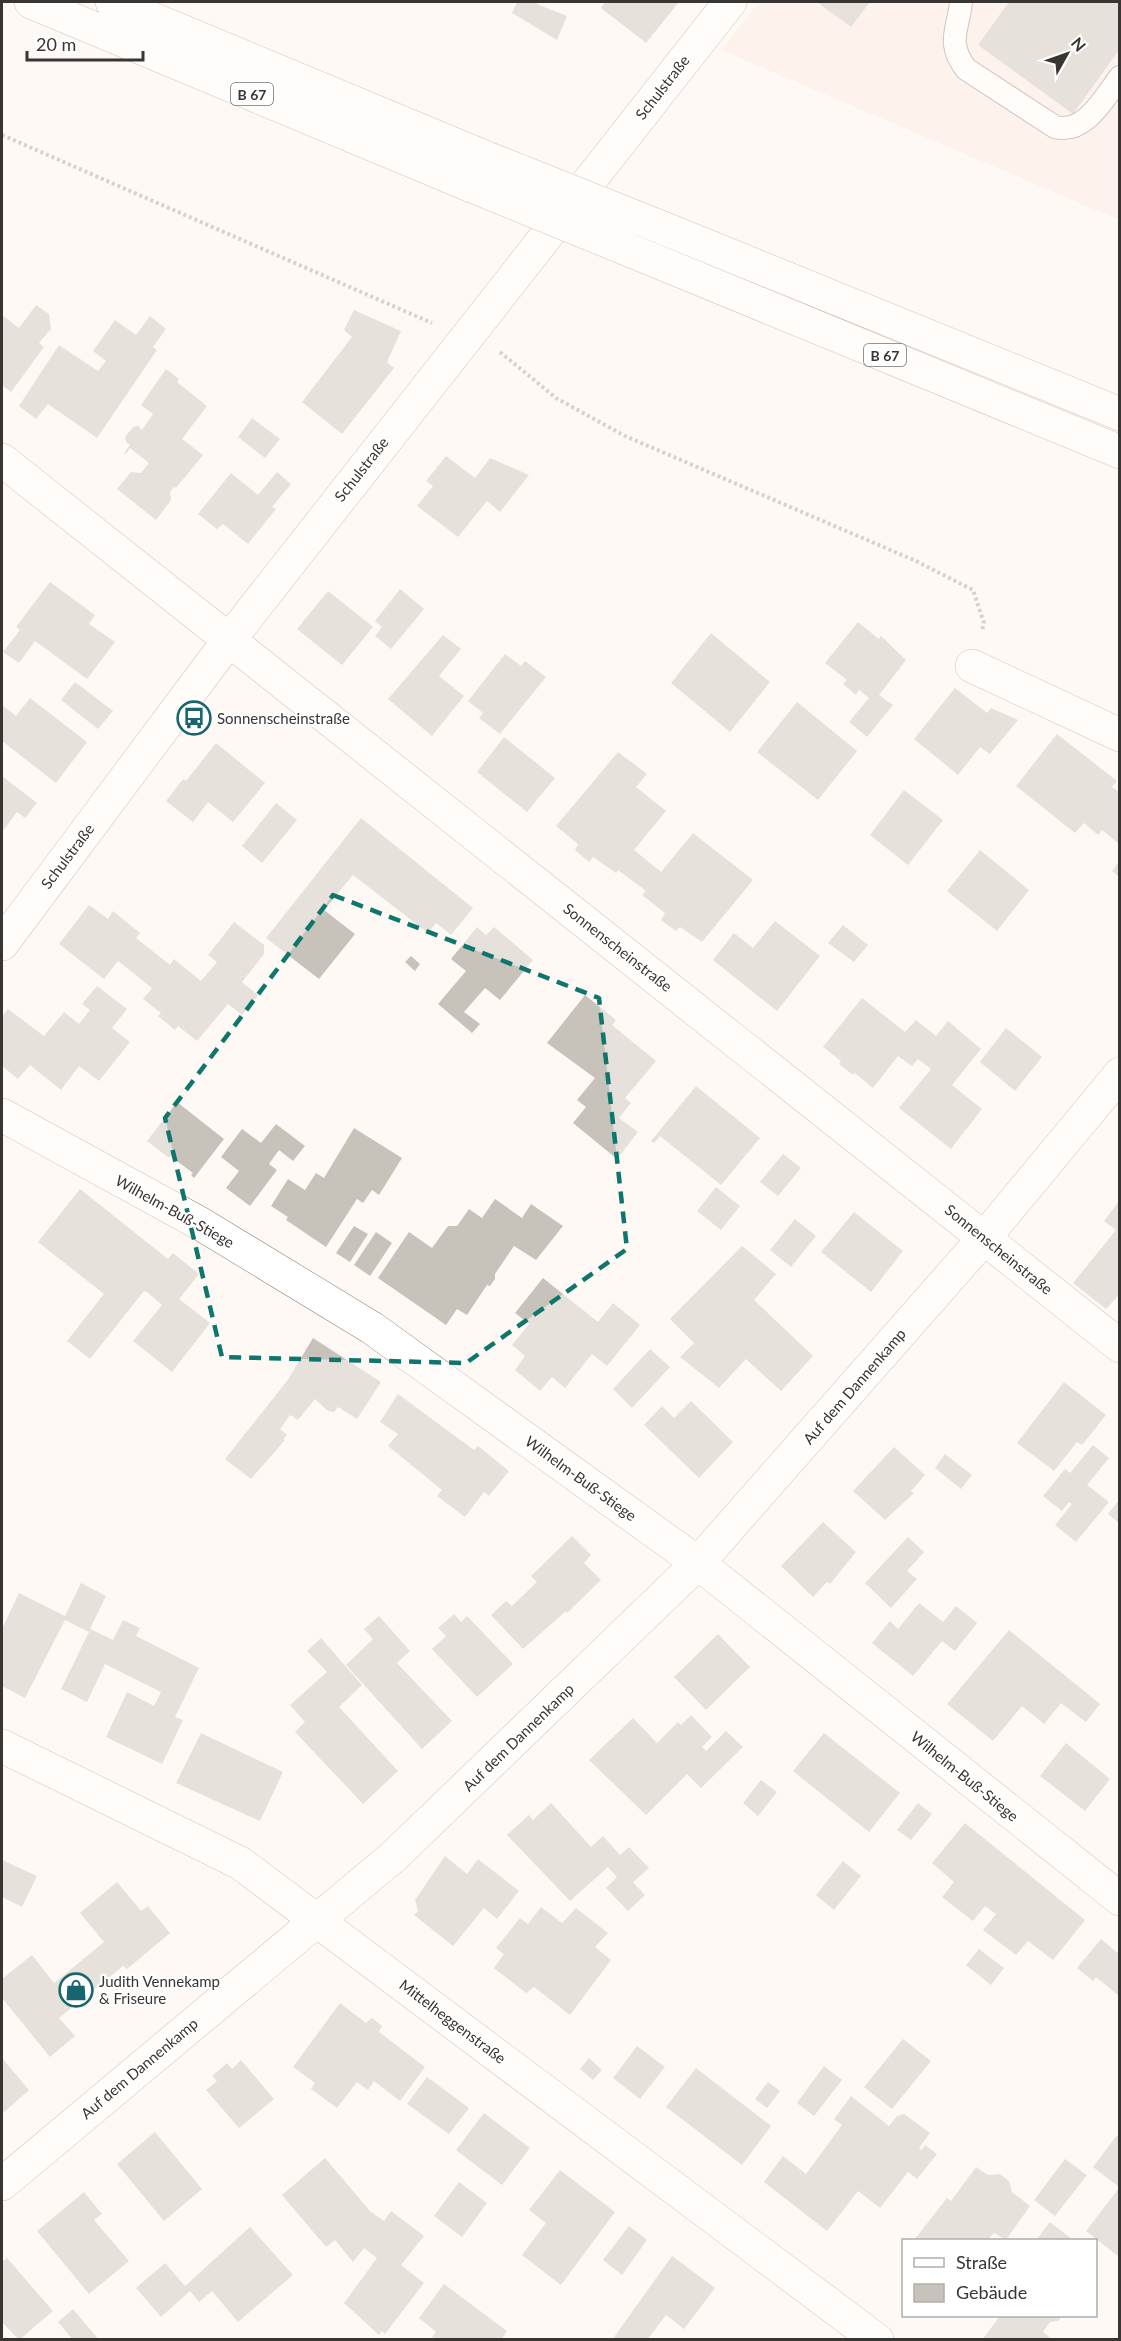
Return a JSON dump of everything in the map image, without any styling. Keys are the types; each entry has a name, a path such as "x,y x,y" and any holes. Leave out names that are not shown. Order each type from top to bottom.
{"main road":[{"name":"B 67","path":"32,2 480,172 663,228 1119,414"},
{"name":"B 67","path":"112,2 480,172 651,259 1119,452"},
{"name":"Schulstraße","path":"2,944 229,640 464,337 730,2"},
{"name":"Sonnenscheinstraße","path":"2,460 985,1237 1119,1346"},
{"path":"972,666 1119,735"},
{"name":"Auf dem Dannenkamp","path":"2,2184 394,1856 699,1563 985,1237 1119,1074"},
{"name":"Wilhelm-Buß-Stiege","path":"2,1115 201,1224 372,1328 699,1563 1119,1899"},
{"name":"Mittelheggenstraße","path":"2,1746 240,1863 318,1919 877,2340"}],"lane":[{"path":"961,2 954,34 954,46 957,57 966,69 1055,127 1065,130 1083,122 1119,77"}],"path":[{"path":"2,135 496,349 556,398 625,436 916,561 973,590 984,623 972,666"}],"highlighted area":[{"path":"333,895 599,998 627,1249 466,1363 222,1357 165,1118"}],"shaded area":[{"path":"759,2 1119,2 1119,220 721,50"}],"building":[{"path":"517,2 538,2 537,4 567,16 557,40 512,13"},
{"path":"605,2 679,2 646,43 601,8"},
{"path":"817,2 870,2 851,27"},
{"path":"1009,2 1119,2 1119,50 1073,114 978,45"},
{"path":"36,305 49,314 51,329 39,343 44,347 11,392 2,385 2,315 19,328"},
{"path":"354,310 401,331 387,362 394,368 342,434 302,402 352,337 344,330"},
{"path":"150,316 166,329 153,347 157,350 97,438 48,404 36,419 19,406 59,345 98,371 106,361 93,351 115,320 136,335"},
{"path":"166,369 179,379 177,382 207,406 182,439 203,455 176,488 174,487 170,492 171,500 156,520 117,489 131,472 141,473 149,463 130,448 126,454 124,453 130,445 126,442 125,437 133,427 138,426 142,430 153,414 141,405"},
{"path":"252,418 280,439 265,458 238,437"},
{"path":"446,456 475,478 490,458 529,475 500,512 487,501 458,537 417,506 433,486 426,481"},
{"path":"277,472 291,484 272,507 276,509 248,544 223,524 217,529 198,514 231,473 258,495"},
{"path":"50,582 95,615 89,624 115,642 87,679 35,641 19,663 3,652 20,630 16,627"},
{"path":"400,589 424,609 391,649 375,636 382,627 375,621"},
{"path":"328,591 373,627 342,665 297,629"},
{"path":"858,622 879,639 881,636 906,660 879,695 893,705 867,737 849,722 869,698 859,690 856,695 843,684 847,680 825,663"},
{"path":"711,633 770,682 730,732 671,683"},
{"path":"443,635 461,649 439,676 464,696 432,736 388,699"},
{"path":"505,654 521,666 525,661 546,677 500,734 479,718 483,713 468,701"},
{"path":"75,682 113,711 98,729 61,700"},
{"path":"955,688 987,713 991,708 1018,720 990,754 980,747 958,775 914,739"},
{"path":"30,698 87,742 56,783 2,741 2,705 16,716"},
{"path":"797,702 857,751 818,800 757,752"},
{"path":"1057,734 1117,781 1112,787 1119,792 1119,844 1102,830 1098,835 1084,823 1075,833 1016,786"},
{"path":"504,737 555,778 527,812 477,772"},
{"path":"216,743 265,783 233,822 208,802 193,822 166,801 183,779 186,781"},
{"path":"618,752 647,774 636,787 666,811 634,850 661,872 693,833 753,880 702,942 680,927 676,931 661,920 665,913 642,895 646,891 618,870 616,873 593,857 589,862 575,850 578,844 556,826"},
{"path":"2,776 37,803 25,818 17,812 2,832"},
{"path":"904,790 943,820 908,865 870,835"},
{"path":"276,803 297,820 262,863 242,846"},
{"path":"361,818 473,908 451,935 436,923 428,933 353,875 324,910 355,934 319,979 266,938"},
{"path":"980,850 1029,890 997,931 947,891"},
{"path":"1119,861 1119,877 1112,871"},
{"path":"89,905 108,919 113,911 140,933 136,938 170,965 174,959 201,981 217,962 208,955 234,922 264,945 264,954 242,982 258,995 242,1015 228,1004 197,1041 178,1026 175,1030 158,1016 161,1013 143,999 152,988 118,961 104,979 59,944"},
{"path":"775,921 820,956 777,1011 713,960 734,933 753,948"},
{"path":"843,925 868,945 854,962 828,943"},
{"path":"477,927 486,935 494,927 533,960 500,1000 485,988 464,1012 480,1024 472,1033 438,1004 466,971 451,959"},
{"path":"411,956 420,964 415,971 405,962"},
{"path":"97,986 127,1009 112,1028 130,1042 99,1081 79,1066 61,1090 30,1065 18,1079 2,1066 2,1017 8,1009 44,1036 64,1012 79,1024 90,1010 82,1004"},
{"path":"585,995 616,1020 612,1025 656,1061 625,1098 631,1103 619,1118 638,1132 617,1159 573,1123 586,1107 577,1100 595,1078 547,1043"},
{"path":"862,998 905,1032 916,1020 936,1036 948,1021 981,1049 952,1085 982,1109 951,1149 899,1108 931,1069 918,1059 912,1066 898,1056 873,1088 855,1073 853,1075 839,1064 841,1061 823,1047"},
{"path":"1006,1028 1042,1057 1015,1091 980,1062"},
{"path":"696,1086 760,1138 721,1185 660,1136 654,1143 651,1141"},
{"path":"177,1102 224,1139 194,1178 191,1175 193,1173 147,1141"},
{"path":"276,1124 305,1146 293,1161 279,1150 269,1164 277,1170 250,1206 226,1188 239,1171 221,1157 242,1129 261,1143"},
{"path":"354,1128 402,1158 379,1195 372,1190 363,1203 357,1199 326,1247 286,1220 288,1217 271,1206 288,1179 305,1190 316,1173 324,1178"},
{"path":"783,1154 801,1168 778,1196 760,1182"},
{"path":"716,1187 740,1206 721,1230 697,1211"},
{"path":"80,1189 168,1259 173,1253 199,1274 179,1299 210,1323 172,1372 133,1341 162,1305 144,1291 90,1359 67,1341 104,1294 38,1242"},
{"path":"495,1199 522,1218 531,1204 563,1226 536,1260 514,1246 495,1274 495,1279 490,1286 487,1285 467,1315 457,1309 446,1325 378,1278 409,1232 432,1248 448,1226 457,1226 469,1209 482,1218"},
{"path":"1119,1201 1119,1295 1106,1309 1073,1283 1116,1230 1104,1221"},
{"path":"854,1212 903,1251 871,1292 821,1252"},
{"path":"795,1219 816,1236 791,1267 770,1250"},
{"path":"354,1226 368,1234 350,1262 336,1253"},
{"path":"376,1232 392,1243 370,1276 354,1265"},
{"path":"742,1246 776,1274 754,1300 813,1356 781,1391 746,1359 719,1388 680,1357 694,1343 670,1319"},
{"path":"543,1278 598,1322 613,1303 640,1325 607,1366 592,1354 565,1388 552,1377 540,1391 515,1370 525,1356 512,1345 529,1324 515,1313"},
{"path":"313,1338 381,1382 357,1419 338,1407 334,1412 328,1411 315,1399 298,1420 290,1415 280,1429 287,1435 283,1439 285,1440 251,1479 225,1459 287,1381"},
{"path":"650,1349 670,1367 632,1408 613,1389"},
{"path":"1064,1382 1106,1415 1082,1445 1077,1442 1054,1471 1017,1443"},
{"path":"398,1394 474,1450 478,1446 509,1471 489,1496 484,1492 465,1517 437,1496 442,1490 388,1446 398,1434 380,1422"},
{"path":"691,1401 733,1442 699,1478 644,1425 662,1406 674,1418"},
{"path":"1093,1445 1109,1458 1087,1485 1109,1502 1076,1542 1055,1525 1072,1504 1069,1502 1062,1511 1043,1496 1065,1469 1070,1473"},
{"path":"894,1447 925,1475 911,1491 914,1493 885,1520 853,1491"},
{"path":"945,1454 972,1475 961,1489 935,1468"},
{"path":"1119,1500 1119,1523 1108,1514"},
{"path":"823,1522 856,1552 830,1584 827,1582 813,1597 781,1566"},
{"path":"572,1536 591,1555 584,1563 601,1580 567,1613 566,1611 523,1649 491,1615 506,1601 512,1606 537,1582 531,1576"},
{"path":"908,1537 924,1552 907,1571 917,1579 891,1608 865,1583"},
{"path":"81,1583 106,1596 90,1629 113,1640 123,1620 140,1628 136,1636 199,1668 175,1717 183,1720 162,1764 106,1737 127,1692 154,1706 161,1692 105,1664 87,1702 61,1689 89,1632 65,1620 25,1698 2,1686 2,1629 19,1593 65,1616"},
{"path":"919,1603 943,1622 956,1606 977,1623 955,1651 942,1641 913,1676 872,1643 890,1621 898,1629"},
{"path":"454,1614 461,1622 467,1616 513,1664 477,1697 432,1649 446,1636 438,1628"},
{"path":"379,1616 410,1651 397,1663 452,1721 422,1749 346,1665 373,1639 364,1629"},
{"path":"1009,1630 1100,1704 1086,1722 1061,1703 1044,1724 1022,1706 993,1741 947,1704"},
{"path":"718,1634 750,1667 706,1710 674,1677"},
{"path":"321,1638 362,1685 339,1707 398,1771 363,1804 295,1732 305,1722 290,1705 327,1672 307,1651"},
{"path":"691,1715 712,1737 702,1747 706,1751 726,1731 743,1747 701,1788 687,1774 646,1815 589,1760 633,1718 657,1743 678,1722 681,1725"},
{"path":"201,1733 283,1772 260,1821 176,1783"},
{"path":"824,1733 900,1793 869,1832 793,1771"},
{"path":"1066,1743 1110,1779 1085,1811 1040,1776"},
{"path":"761,1780 777,1792 758,1816 743,1803"},
{"path":"551,1803 591,1847 603,1836 620,1855 629,1847 649,1868 633,1882 645,1895 628,1911 606,1888 617,1877 608,1867 570,1901 507,1835 529,1815 533,1820"},
{"path":"918,1803 932,1814 911,1840 897,1830"},
{"path":"965,1823 1085,1920 1053,1960 1028,1941 1016,1955 983,1930 996,1914 985,1906 973,1921 942,1897 954,1882 932,1863"},
{"path":"445,1856 467,1874 478,1859 519,1891 497,1919 484,1908 453,1946 414,1915 418,1911 415,1900"},
{"path":"2,1860 37,1876 22,1907 2,1897"},
{"path":"843,1861 861,1876 834,1910 816,1895"},
{"path":"117,1882 141,1911 148,1906 170,1933 127,1969 123,1966 59,2018 75,2036 50,2057 2,1998 2,1979 32,1955 54,1983 104,1942 80,1913"},
{"path":"541,1907 562,1923 576,1908 608,1933 595,1947 611,1960 570,2015 534,1987 526,1993 494,1968 504,1954 496,1948 520,1918 528,1924"},
{"path":"1101,1939 1119,1954 1119,1996 1096,1977 1093,1981 1077,1968"},
{"path":"979,1949 1004,1968 991,1985 966,1965"},
{"path":"340,2003 366,2023 372,2018 382,2026 379,2032 425,2067 400,2101 374,2081 368,2090 357,2082 337,2108 311,2089 315,2083 293,2067"},
{"path":"903,2039 931,2061 892,2109 864,2087"},
{"path":"637,2046 665,2067 640,2099 613,2078"},
{"path":"2,2058 29,2090 2,2114"},
{"path":"589,2058 602,2070 593,2080 580,2069"},
{"path":"241,2060 274,2099 239,2128 206,2090 217,2081 212,2076 227,2063 232,2069"},
{"path":"824,2066 842,2080 814,2116 797,2103"},
{"path":"696,2068 771,2126 742,2165 666,2107"},
{"path":"427,2077 469,2108 449,2134 407,2104"},
{"path":"768,2082 780,2091 767,2108 755,2099"},
{"path":"851,2096 889,2126 897,2116 904,2114 930,2133 919,2148 922,2150 925,2145 937,2154 917,2179 908,2172 880,2208 858,2191 827,2231 764,2182 783,2156 806,2174 842,2125 834,2119"},
{"path":"484,2113 530,2148 502,2185 456,2150"},
{"path":"155,2132 202,2189 164,2221 117,2164"},
{"path":"1117,2135 1119,2137 1119,2187 1093,2167"},
{"path":"325,2158 370,2211 384,2221 391,2211 424,2236 401,2265 424,2283 385,2334 382,2331 379,2335 344,2303 377,2258 364,2248 353,2262 335,2240 326,2247 282,2195"},
{"path":"1065,2159 1087,2175 1055,2216 1034,2200"},
{"path":"976,2167 988,2175 1000,2174 1009,2181 1012,2192 1030,2206 1007,2239 994,2233 989,2239 915,2239 947,2198 951,2201"},
{"path":"560,2170 615,2212 561,2285 522,2255 546,2223 529,2210"},
{"path":"459,2182 487,2203 462,2237 434,2216"},
{"path":"1119,2188 1119,2257 1086,2231"},
{"path":"84,2192 102,2214 94,2220 129,2261 89,2294 37,2231"},
{"path":"1050,2222 1072,2239 1037,2239"},
{"path":"629,2226 647,2240 622,2275 603,2260"},
{"path":"250,2227 293,2275 238,2322 212,2291 199,2302 190,2291 161,2317 136,2288 165,2263 185,2286"},
{"path":"672,2256 715,2288 684,2329 666,2315 647,2340 612,2340"},
{"path":"7,2258 53,2311 19,2340 2,2322 2,2262"},
{"path":"444,2284 507,2331 501,2340 435,2340 432,2337 436,2332 419,2318"},
{"path":"73,2309 99,2340 73,2340 58,2322"},
{"path":"999,2317 1061,2317 1058,2321 1050,2322 1043,2332 1053,2340 982,2340"}],"place":[{"name":"Sonnenscheinstraße","path":"194,718"},
{"name":"Judith Vennekamp & Friseure","path":"76,1990"}]}
